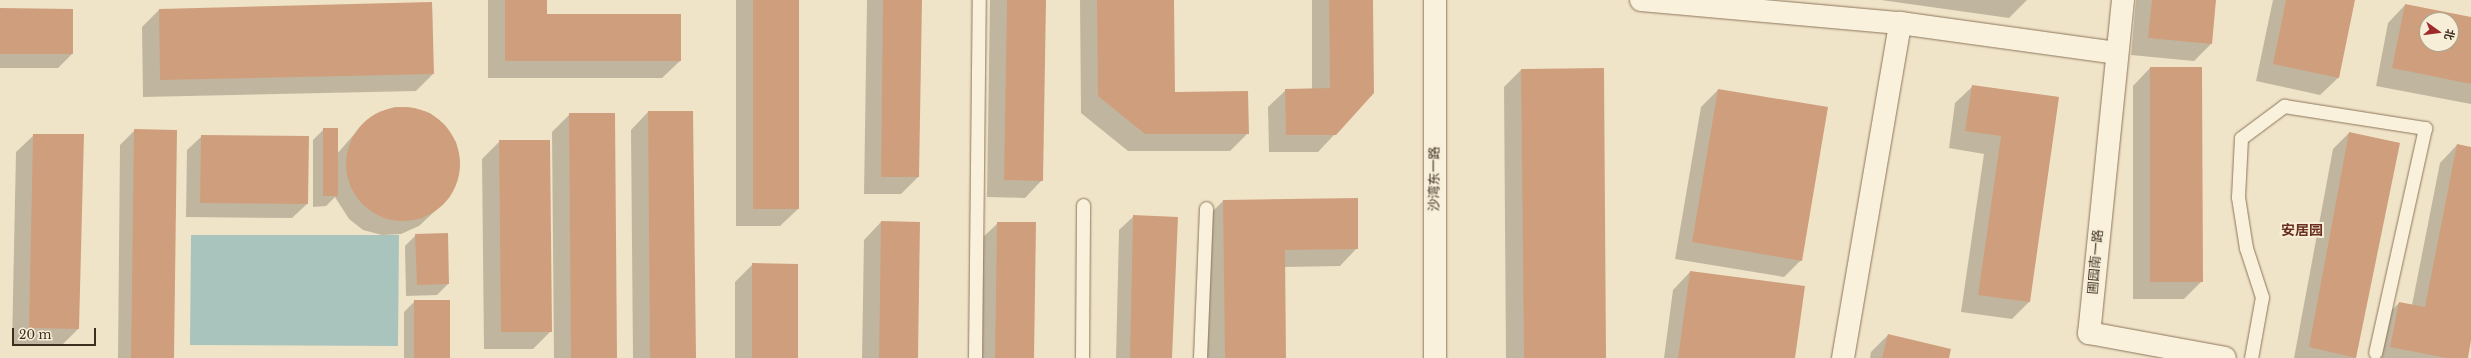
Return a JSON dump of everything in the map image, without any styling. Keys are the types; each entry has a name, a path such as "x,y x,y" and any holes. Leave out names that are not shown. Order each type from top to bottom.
{"street":[{"name":"沙湾东一路","path":"1435,0 1435,358"},
{"path":"1641,0 1900,23 2116,53 2123,0"},
{"path":"1843,358 1900,23"},
{"name":"圃园南一路","path":"2116,53 2089,333 2225,358"}],"lane":[{"path":"975,358 979,0"},
{"path":"2251,358 2262,297 2246,248 2238,197 2241,138 2284,106 2425,128 2375,353"},
{"path":"1082,358 1083,205"},
{"path":"1200,358 1206,208"}],"water":[{"path":"191,235 399,235 398,346 190,345"}],"building":[{"path":"505,0 547,0 547,14 681,14 681,61 505,61"},
{"path":"753,0 799,0 799,209 753,209"},
{"path":"883,0 922,0 919,177 881,177"},
{"path":"1007,0 1046,0 1043,181 1004,180"},
{"path":"1097,0 1174,0 1175,92 1248,91 1249,134 1145,134 1098,96"},
{"path":"1329,0 1373,0 1374,93 1336,135 1286,135 1285,89 1330,88"},
{"path":"2152,0 2216,0 2212,44 2148,38"},
{"path":"2286,0 2355,0 2339,78 2273,64"},
{"path":"432,2 434,74 160,80 159,9"},
{"path":"2405,4 2446,12 2419,12 2419,52 2459,52 2459,15 2471,17 2471,84 2392,68"},
{"path":"0,8 73,9 73,54 0,54"},
{"path":"2150,67 2202,67 2203,282 2150,282"},
{"path":"1604,68 1606,358 1524,358 1521,69"},
{"path":"1972,85 2059,97 2030,302 1978,295 2001,136 1965,131"},
{"path":"1718,89 1828,107 1802,261 1692,242"},
{"path":"403,107 425,111 444,123 456,142 460,164 456,186 444,205 425,217 403,221 381,217 362,205 350,186 346,164 350,142 362,123 381,111"},
{"path":"648,111 693,111 696,358 650,358"},
{"path":"569,113 615,113 617,358 571,358"},
{"path":"323,128 338,128 338,196 323,196"},
{"path":"134,129 177,130 174,358 131,358"},
{"path":"2349,132 2400,143 2356,358 2309,347"},
{"path":"33,134 84,134 79,329 29,328"},
{"path":"201,135 309,136 308,204 200,203"},
{"path":"499,140 550,140 552,332 501,332"},
{"path":"2457,144 2471,147 2471,340 2468,358 2446,358 2390,347 2399,302 2425,307"},
{"path":"1358,198 1358,249 1285,250 1286,358 1225,358 1223,200"},
{"path":"1133,215 1178,217 1172,358 1130,358"},
{"path":"881,221 920,222 918,358 879,358"},
{"path":"997,222 1036,222 1034,358 995,358"},
{"path":"448,233 449,284 417,285 415,234"},
{"path":"752,263 798,264 798,358 752,358"},
{"path":"1690,271 1805,286 1795,358 1678,358"},
{"path":"414,300 450,300 450,358 414,358"},
{"path":"1888,334 1951,349 1949,358 1882,358"}],"district":[{"name":"安居园","path":"2302,230"}]}
